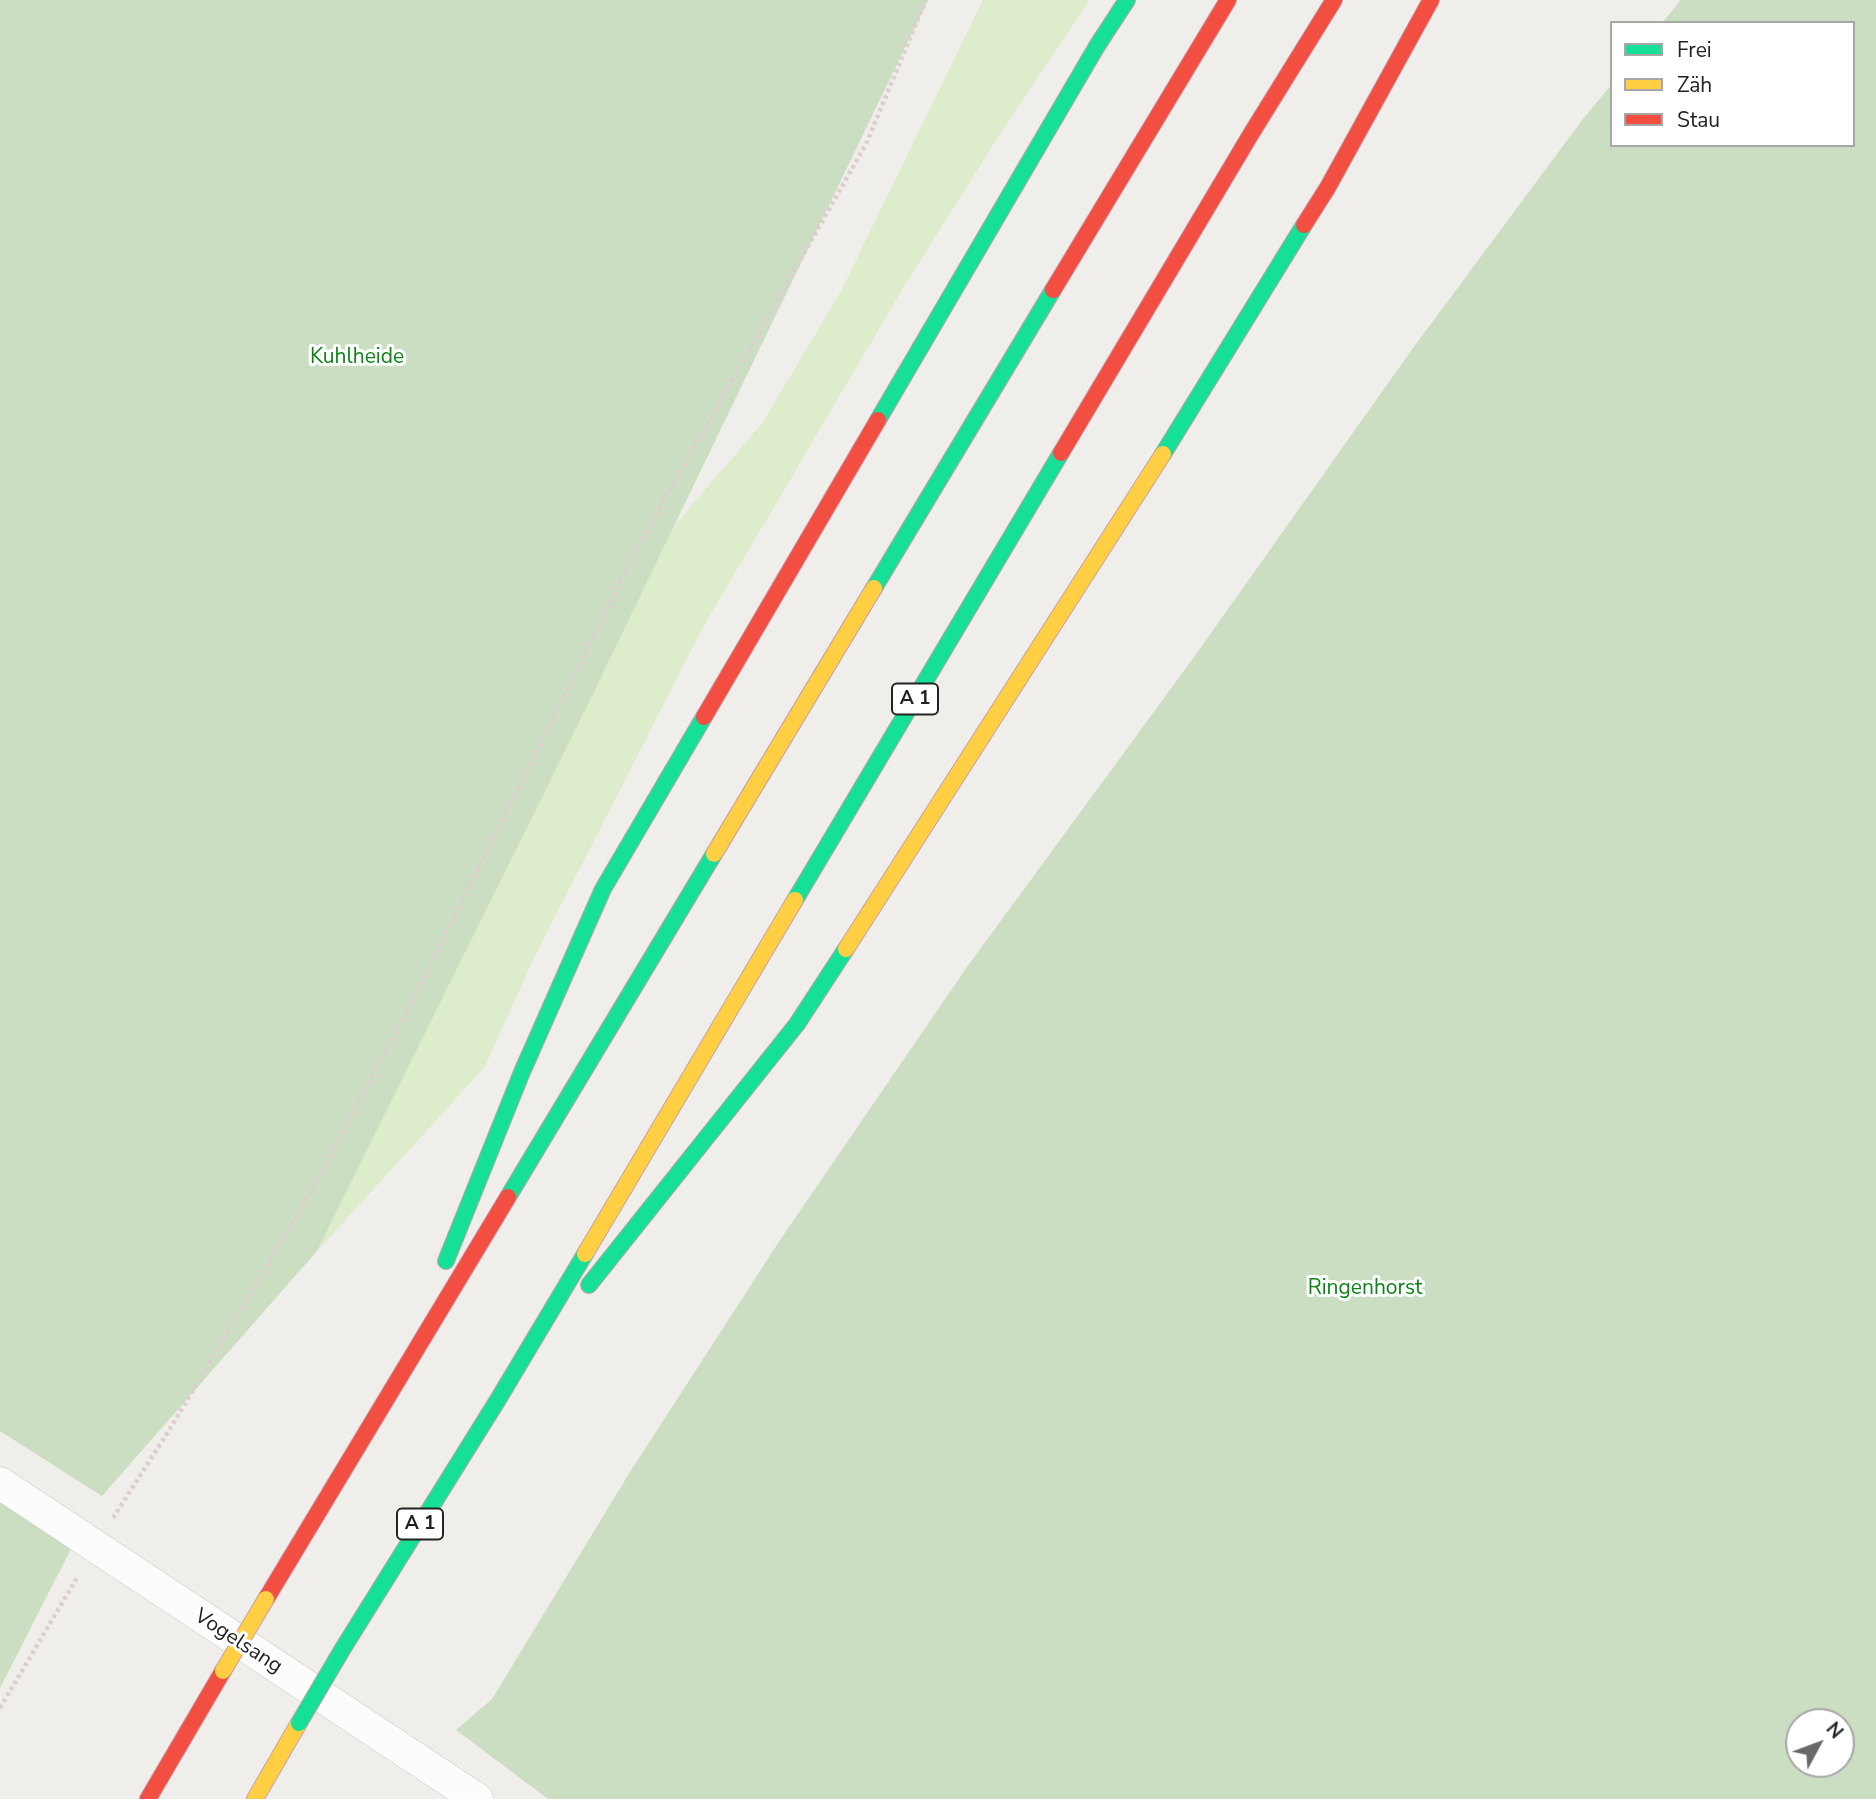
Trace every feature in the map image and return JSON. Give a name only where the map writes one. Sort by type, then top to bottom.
[{"type":"highway","points":[[1097,46],[1120,0]]},
{"type":"highway","points":[[404,1366],[522,1072],[603,889],[1097,46],[1127,0]]},
{"type":"highway","points":[[148,1799],[404,1366],[1228,0]]},
{"type":"highway","name":"A 1","points":[[255,1799],[342,1650],[499,1398],[1251,134],[1334,0]]},
{"type":"highway","points":[[499,1398],[797,1024],[1121,523],[1328,187],[1431,0]]},
{"type":"highway","points":[[1328,187],[1419,55]]},
{"type":"street","name":"Vogelsang","points":[[0,1483],[477,1799]]},
{"type":"path","points":[[0,1708],[45,1635],[94,1546],[169,1432],[312,1190],[418,989],[637,548],[866,144],[926,0]]},
{"type":"green space","name":"Kuhlheide","points":[[0,0],[928,0],[590,700],[317,1251],[102,1496],[0,1431]]},
{"type":"green space","points":[[983,0],[1090,0],[1005,126],[905,285],[702,629],[533,960],[484,1068],[317,1251],[674,526],[763,422],[842,289]]},
{"type":"green space","name":"Ringenhorst","points":[[1681,0],[1876,0],[1876,1799],[548,1799],[456,1730],[492,1699],[630,1472],[780,1240],[967,967],[1194,657],[1413,348],[1610,86],[1610,147],[1855,147],[1855,21],[1664,21]]},
{"type":"green space","points":[[0,1497],[73,1545],[0,1688]]},
{"type":"traffic: fast","points":[[878,420],[1097,46],[1127,0]]},
{"type":"traffic: fast","points":[[1163,454],[1304,225]]},
{"type":"traffic: fast","points":[[874,588],[1053,290]]},
{"type":"traffic: fast","points":[[795,900],[1061,453]]},
{"type":"traffic: fast","points":[[446,1261],[522,1072],[603,889],[704,717]]},
{"type":"traffic: fast","points":[[508,1197],[714,854]]},
{"type":"traffic: fast","points":[[589,1285],[797,1024],[846,949]]},
{"type":"traffic: fast","points":[[342,1650],[585,1254]]},
{"type":"traffic: fast","points":[[299,1723],[342,1650]]},
{"type":"traffic: slow","points":[[846,949],[1163,454]]},
{"type":"traffic: slow","points":[[714,854],[874,588]]},
{"type":"traffic: slow","points":[[585,1254],[795,900]]},
{"type":"traffic: slow","points":[[223,1671],[266,1599]]},
{"type":"traffic: slow","points":[[255,1799],[299,1723]]},
{"type":"traffic: jam","points":[[1053,290],[1228,0]]},
{"type":"traffic: jam","points":[[1061,453],[1334,0]]},
{"type":"traffic: jam","points":[[1304,225],[1328,187],[1431,0]]},
{"type":"traffic: jam","points":[[704,717],[878,420]]},
{"type":"traffic: jam","points":[[266,1599],[508,1197]]},
{"type":"traffic: jam","points":[[148,1799],[223,1671]]}]
